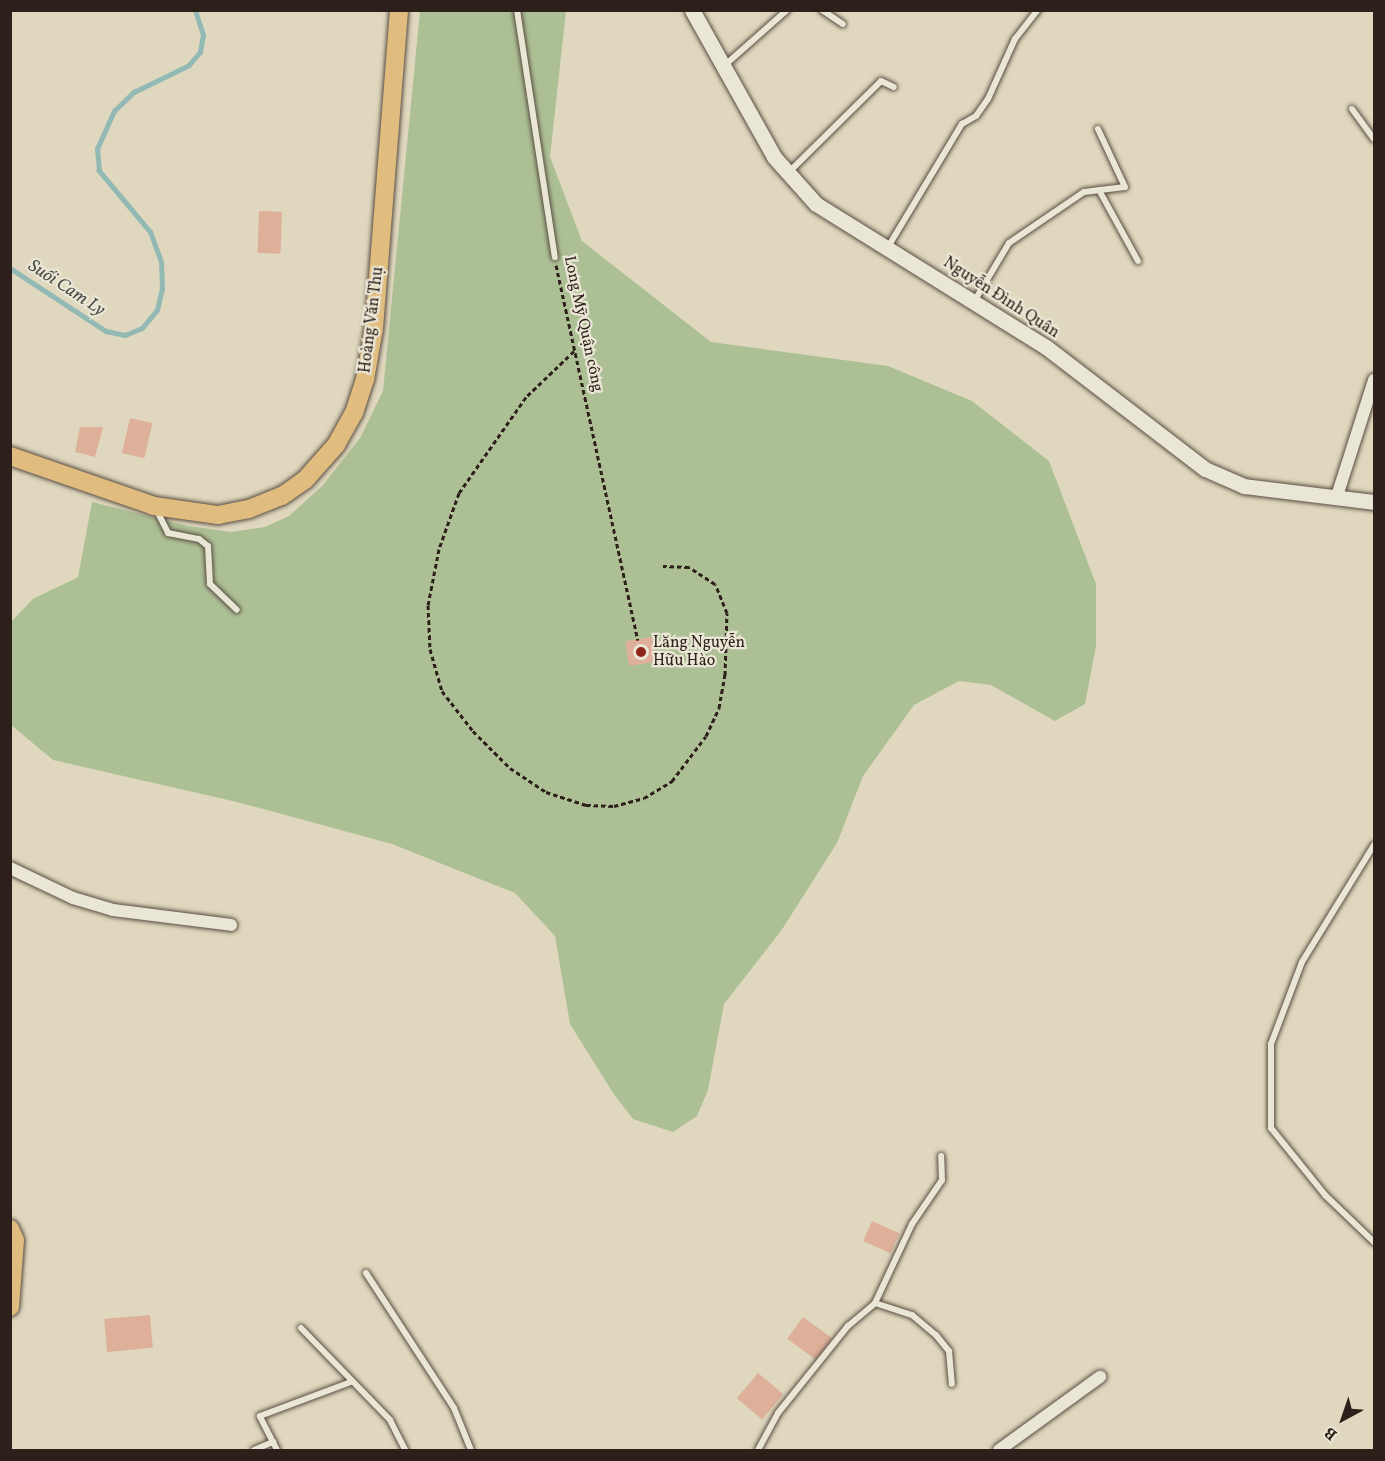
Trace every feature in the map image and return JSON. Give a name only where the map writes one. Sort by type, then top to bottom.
[{"type":"main road","name":"Hoàng Văn Thụ","points":[[10,456],[154,506],[218,515],[249,509],[282,496],[305,480],[336,445],[354,413],[365,380],[374,328],[399,10]]},
{"type":"main road","points":[[10,1229],[15,1240],[10,1307]]},
{"type":"street","name":"Nguyễn Đình Quân","points":[[692,10],[787,174],[816,204],[886,250],[975,300],[1046,347],[1205,469],[1244,486],[1374,502]]},
{"type":"street","points":[[1337,496],[1374,380]]},
{"type":"street","points":[[10,868],[73,898],[113,910],[231,925]]},
{"type":"street","points":[[999,1450],[1100,1377]]},
{"type":"lane","name":"Long Mỹ Quận công","points":[[517,10],[555,257]]},
{"type":"lane","points":[[725,65],[787,10]]},
{"type":"lane","points":[[822,10],[843,24]]},
{"type":"lane","points":[[886,250],[962,124],[976,116],[987,99],[1015,39],[1038,10]]},
{"type":"lane","points":[[787,174],[881,81],[894,87]]},
{"type":"lane","points":[[1352,109],[1374,139]]},
{"type":"lane","points":[[975,300],[1009,243],[1084,192],[1125,187],[1098,129]]},
{"type":"lane","points":[[1099,190],[1138,261]]},
{"type":"lane","points":[[154,506],[168,533],[199,539],[208,546],[210,584],[237,610]]},
{"type":"lane","points":[[1374,845],[1302,962],[1271,1044],[1271,1128],[1325,1196],[1374,1242]]},
{"type":"lane","points":[[758,1450],[778,1413],[848,1326],[875,1302],[912,1224],[942,1180],[941,1156]]},
{"type":"lane","points":[[366,1273],[454,1408],[471,1450]]},
{"type":"lane","points":[[875,1302],[912,1315],[936,1335],[950,1351],[952,1384]]},
{"type":"lane","points":[[301,1328],[390,1420],[405,1450]]},
{"type":"lane","points":[[277,1450],[260,1416],[351,1382]]},
{"type":"lane","points":[[254,1450],[273,1442]]},
{"type":"path","name":"Long Mỹ Quận công","points":[[555,257],[638,640]]},
{"type":"path","points":[[574,351],[526,397],[459,493],[438,549],[428,604],[430,649],[442,690],[473,731],[510,768],[546,792],[586,805],[614,806],[644,798],[672,781],[706,736],[719,708],[726,675],[727,613],[715,584],[689,567],[663,566]]},
{"type":"green space","points":[[420,11],[566,11],[550,157],[582,241],[711,342],[888,366],[972,401],[1049,461],[1096,584],[1096,646],[1085,704],[1055,721],[991,685],[959,681],[914,705],[863,776],[837,843],[781,931],[724,1004],[708,1090],[697,1116],[673,1132],[633,1119],[613,1093],[570,1024],[555,936],[515,893],[392,844],[237,802],[53,760],[11,725],[11,622],[33,599],[78,577],[92,502],[188,526],[231,532],[265,527],[289,516],[323,485],[360,438],[383,391]]},
{"type":"building","points":[[259,211],[282,212],[281,254],[258,253]]},
{"type":"building","points":[[130,418],[152,423],[144,458],[122,453]]},
{"type":"building","points":[[80,427],[103,427],[95,457],[75,452]]},
{"type":"building","name":"Lăng Nguyễn Hữu Hào","points":[[652,637],[656,662],[629,666],[625,641]]},
{"type":"building","points":[[872,1221],[899,1233],[890,1253],[863,1241]]},
{"type":"building","points":[[150,1315],[153,1348],[107,1352],[104,1319]]},
{"type":"building","points":[[803,1317],[832,1338],[816,1360],[787,1339]]},
{"type":"building","points":[[758,1373],[783,1394],[762,1419],[737,1398]]},
{"type":"waterway","name":"Suối Cam Ly","points":[[10,268],[106,331],[125,335],[142,328],[157,310],[162,289],[161,262],[150,232],[99,171],[97,149],[114,111],[134,92],[189,65],[200,52],[203,35],[195,10]]},
{"type":"place","name":"Lăng Nguyễn Hữu Hào","points":[[641,652]]}]
